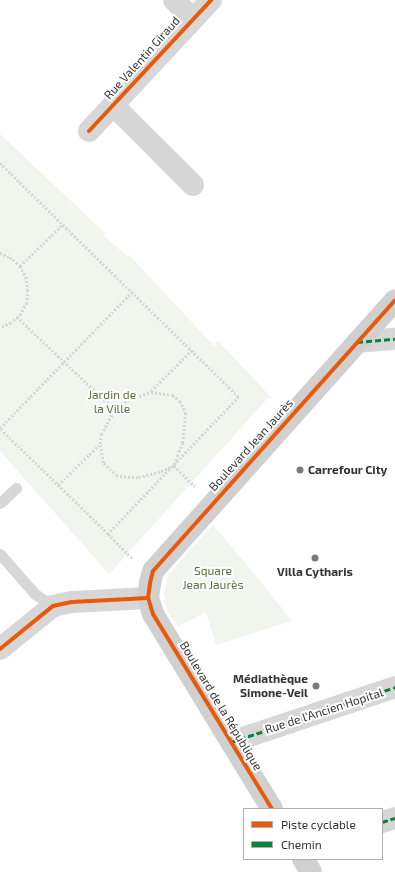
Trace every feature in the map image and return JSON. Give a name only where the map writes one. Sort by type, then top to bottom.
[{"type":"street","points":[[174,0],[192,18]]},
{"type":"street","name":"Rue Valentin Giraud","points":[[89,131],[192,18],[211,0]]},
{"type":"street","points":[[112,105],[194,185]]},
{"type":"street","name":"Boulevard Jean Jaurès","points":[[151,597],[153,571],[395,300]]},
{"type":"street","points":[[357,342],[395,339]]},
{"type":"street","points":[[2,645],[53,606],[72,602],[151,597]]},
{"type":"street","name":"Boulevard de la République","points":[[151,597],[231,742],[271,808]]},
{"type":"street","name":"Rue de l'Ancien Hopital","points":[[231,742],[395,687]]},
{"type":"street","points":[[383,822],[395,818]]},
{"type":"street","points":[[304,860],[311,872]]},
{"type":"lane","points":[[0,504],[16,488]]},
{"type":"lane","points":[[0,554],[35,594],[53,606]]},
{"type":"path","points":[[0,164],[239,397],[108,534]]},
{"type":"path","points":[[20,266],[63,224]]},
{"type":"path","points":[[0,253],[10,257],[20,266],[26,277],[28,290],[27,303],[17,317],[0,328]]},
{"type":"path","points":[[132,292],[0,429],[108,534],[151,597]]},
{"type":"path","points":[[17,317],[115,410]]},
{"type":"path","points":[[151,392],[172,396],[180,401],[186,413],[183,443],[174,466],[160,472],[138,478],[117,476],[103,463],[100,444],[101,434],[115,410],[128,400],[151,392],[192,350]]},
{"type":"path","points":[[58,485],[100,444]]},
{"type":"green space","name":"Jardin de la Ville","points":[[0,134],[105,233],[104,236],[128,257],[129,255],[214,346],[218,341],[273,399],[268,398],[109,574],[0,451]]},
{"type":"green space","name":"Square Jean Jaurès","points":[[213,525],[292,621],[216,645],[206,612],[178,626],[167,611],[164,593],[168,575]]},
{"type":"marked path","points":[[357,342],[395,339]]},
{"type":"marked path","points":[[231,742],[395,687]]},
{"type":"marked path","points":[[383,822],[395,818]]},
{"type":"cycle path","points":[[89,131],[211,0]]},
{"type":"cycle path","points":[[271,808],[153,614],[148,598],[150,583],[153,571],[395,300]]},
{"type":"cycle path","points":[[0,649],[53,606],[72,602],[148,598]]},
{"type":"place","name":"Carrefour City","points":[[300,470]]},
{"type":"place","name":"Villa Cytharis","points":[[315,558]]},
{"type":"place","name":"Médiathèque Simone-Veil","points":[[316,686]]}]
